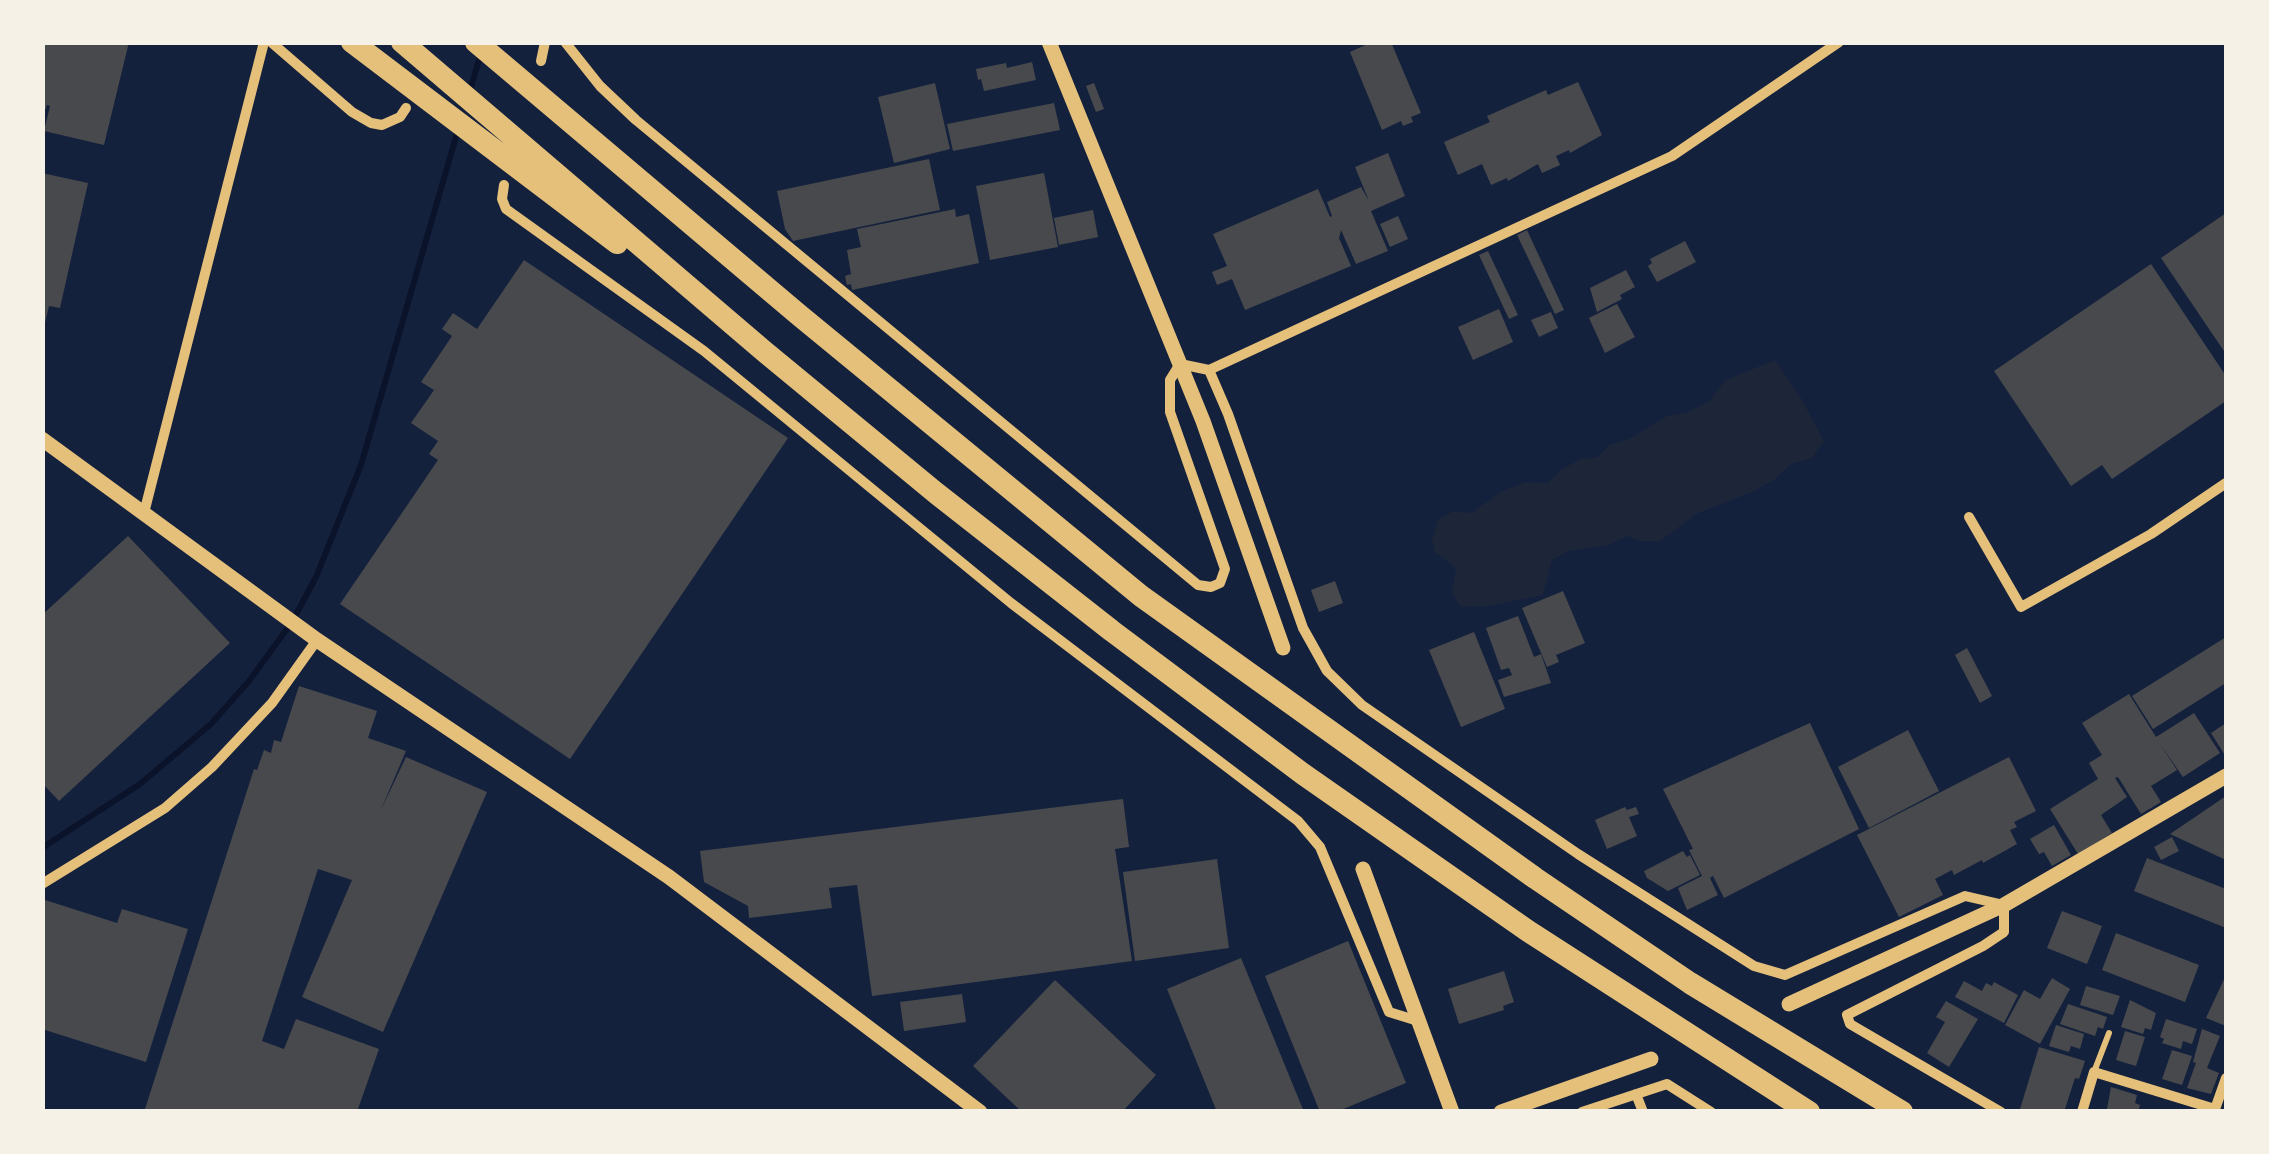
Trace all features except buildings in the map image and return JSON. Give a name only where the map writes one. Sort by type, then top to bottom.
[{"type":"highway","points":[[352,42],[413,102],[499,157],[765,352]]},
{"type":"highway","points":[[402,42],[765,352],[1053,585],[1303,774],[1528,931],[1809,1112]]},
{"type":"highway","points":[[476,42],[813,327],[1141,596],[1535,878],[1690,983],[1902,1112]]},
{"type":"street","points":[[144,513],[268,42],[352,112],[371,123],[382,125],[400,117],[413,102]]},
{"type":"street","points":[[540,61],[545,42]]},
{"type":"street","points":[[564,42],[600,86],[665,144],[1198,585],[1211,588],[1220,583],[1224,569],[1170,412],[1170,380],[1180,364]]},
{"type":"street","points":[[1048,42],[1204,420],[1283,648]]},
{"type":"street","points":[[1180,364],[1209,370],[1672,156],[1839,42]]},
{"type":"street","points":[[504,185],[502,199],[506,209],[704,351],[1011,603],[1298,820],[1320,848],[1390,1012],[1418,1021]]},
{"type":"street","points":[[1209,370],[1303,628],[1327,671],[1362,705],[1578,854],[1754,966],[1786,975],[1965,896],[2004,905]]},
{"type":"street","points":[[42,439],[313,638],[669,876],[980,1112]]},
{"type":"street","points":[[1968,517],[2021,607],[2151,534],[2226,483]]},
{"type":"street","points":[[42,884],[164,808],[212,766],[272,703],[313,638]]},
{"type":"street","points":[[1789,1004],[2004,905],[2226,776]]},
{"type":"street","points":[[1363,869],[1452,1112]]},
{"type":"street","points":[[2001,1112],[1850,1024],[1847,1015],[1984,946],[2004,932],[2004,905]]},
{"type":"street","points":[[1504,1111],[1651,1059]]},
{"type":"street","points":[[2082,1112],[2094,1072],[2214,1110],[2226,1078]]},
{"type":"street","points":[[1582,1112],[1667,1084],[1711,1112]]},
{"type":"street","points":[[1636,1094],[1642,1112]]},
{"type":"lane","points":[[2094,1072],[2108,1032]]},
{"type":"shaded area","points":[[1775,360],[1824,441],[1812,458],[1791,464],[1752,492],[1696,514],[1660,541],[1627,536],[1608,545],[1568,551],[1552,560],[1543,595],[1461,607],[1452,593],[1456,568],[1435,552],[1432,539],[1438,520],[1453,511],[1471,513],[1501,492],[1525,482],[1548,483],[1562,469],[1581,459],[1598,457],[1609,445],[1629,439],[1667,416],[1686,413],[1708,402],[1726,380]]},
{"type":"waterway","points":[[469,94],[481,53]]},
{"type":"waterway","points":[[42,848],[140,784],[211,724],[249,681],[292,622],[316,577],[361,465],[458,130]]}]
